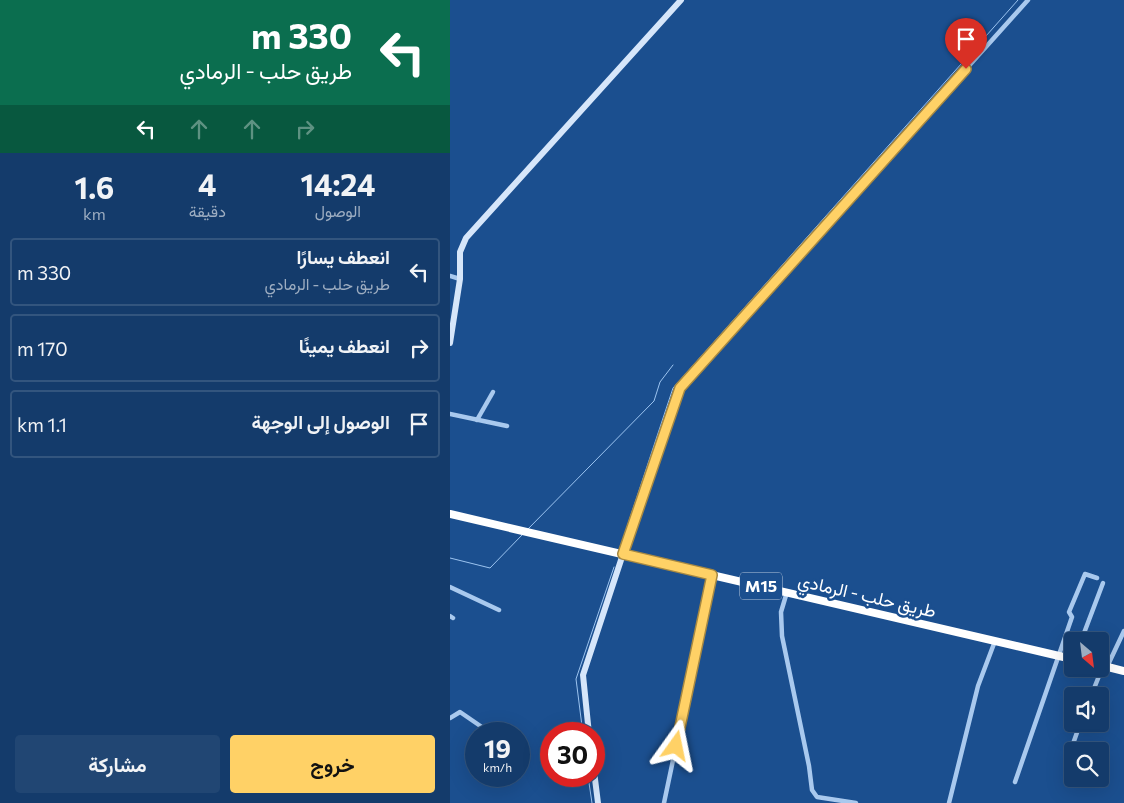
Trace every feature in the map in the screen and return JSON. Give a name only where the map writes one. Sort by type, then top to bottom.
[{"type":"highway","name":"طريق حلب - الرمادي","points":[[450,514],[1064,657]]},
{"type":"highway","points":[[1109,667],[1124,671]]},
{"type":"street","points":[[450,343],[460,279],[460,252],[466,238],[681,0]]},
{"type":"street","points":[[588,722],[583,675],[680,388],[1028,0]]},
{"type":"street","points":[[450,276],[460,279]]},
{"type":"street","points":[[477,420],[493,392]]},
{"type":"street","points":[[450,414],[507,426]]},
{"type":"street","points":[[1015,782],[1072,617],[1070,610],[1085,574],[1097,578]]},
{"type":"street","points":[[664,803],[712,575]]},
{"type":"street","points":[[1084,632],[1103,582]]},
{"type":"street","points":[[450,587],[499,610]]},
{"type":"street","points":[[787,592],[781,612],[782,636],[809,766],[812,790],[815,796],[856,803]]},
{"type":"street","points":[[1109,656],[1124,631]]},
{"type":"street","points":[[949,803],[978,686],[995,641]]},
{"type":"street","points":[[450,718],[460,712],[475,722]]},
{"type":"street","points":[[596,787],[598,803]]},
{"type":"waterway","points":[[625,533],[673,388],[1018,0]]},
{"type":"waterway","points":[[528,529],[654,401],[660,382],[673,365]]},
{"type":"waterway","points":[[450,558],[490,568],[523,534]]},
{"type":"waterway","points":[[581,722],[576,679],[614,567]]},
{"type":"waterway","points":[[590,787],[592,803]]},
{"type":"route","points":[[676,746],[712,575],[623,554],[677,394],[684,383],[966,69]]}]
